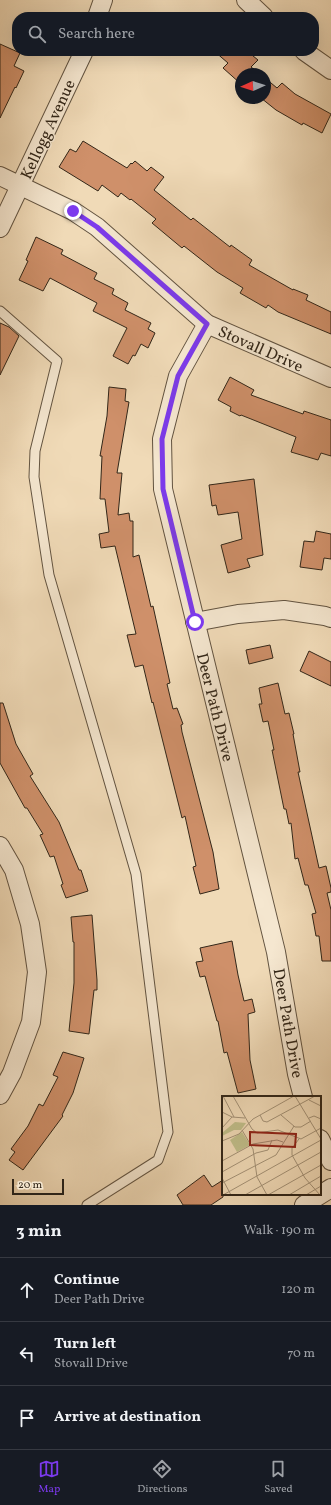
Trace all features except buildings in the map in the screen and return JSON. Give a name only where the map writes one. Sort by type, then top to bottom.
[{"type":"street","points":[[99,12],[103,0]]},
{"type":"street","points":[[246,0],[259,12]]},
{"type":"street","name":"Kellogg Avenue","points":[[0,228],[82,56]]},
{"type":"street","points":[[311,56],[331,70]]},
{"type":"street","name":"Stovall Drive","points":[[0,176],[73,211],[97,227],[207,324],[331,378]]},
{"type":"street","name":"Deer Path Drive","points":[[207,324],[178,376],[162,439],[163,489],[276,952],[297,1074],[303,1096]]},
{"type":"street","points":[[195,622],[238,614],[284,610],[331,618]]},
{"type":"street","points":[[0,846],[14,870],[30,924],[37,972],[31,1022],[12,1073],[0,1095]]},
{"type":"street","points":[[321,1141],[331,1161]]},
{"type":"street","points":[[321,1194],[331,1188]]},
{"type":"street","points":[[304,1205],[320,1195]]},
{"type":"lane","points":[[0,310],[57,361],[35,451],[34,477],[49,575],[136,874],[168,1132],[158,1160],[87,1205]]},
{"type":"route","points":[[73,211],[97,227],[207,324],[178,376],[162,439],[163,489],[195,622]]}]
